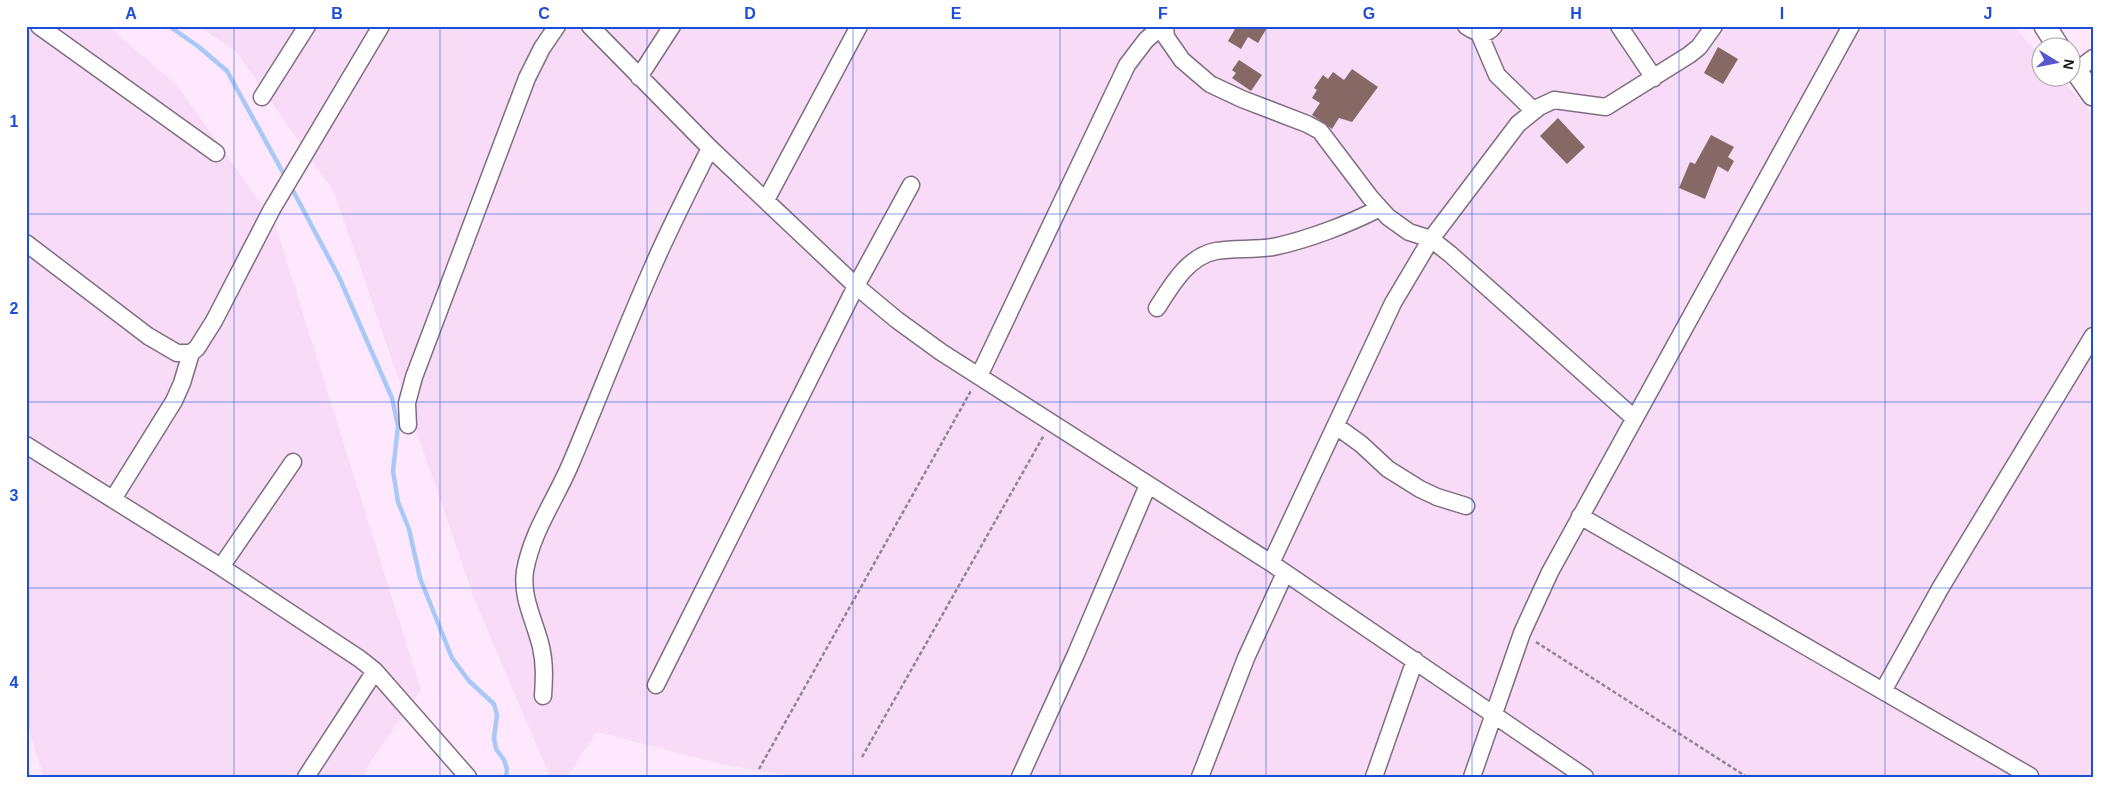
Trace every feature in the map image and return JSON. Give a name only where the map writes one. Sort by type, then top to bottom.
[{"type":"main road","points":[[2045,26],[2053,38]]},
{"type":"main road","points":[[2082,79],[2093,95]]},
{"type":"street","points":[[39,26],[216,152]]},
{"type":"street","points":[[262,96],[307,26]]},
{"type":"street","points":[[113,499],[174,401],[191,353],[197,348],[214,321],[272,209],[381,26]]},
{"type":"street","points":[[408,425],[408,402],[414,377],[454,268],[527,78],[542,48],[556,26]]},
{"type":"street","points":[[590,26],[638,78],[710,148],[856,286],[904,326],[1051,423],[1271,563],[1416,660],[1585,777]]},
{"type":"street","points":[[638,78],[672,26]]},
{"type":"street","points":[[766,200],[859,26]]},
{"type":"street","points":[[979,376],[1127,65],[1146,40],[1163,26],[1166,37],[1182,60],[1210,84],[1320,131],[1388,218],[1409,232],[1430,239],[1450,254],[1634,418]]},
{"type":"street","points":[[1472,30],[1485,33],[1494,26]]},
{"type":"street","points":[[1619,26],[1654,78]]},
{"type":"street","points":[[1271,563],[1393,303],[1430,239],[1518,124],[1546,103],[1554,100],[1606,107],[1654,78],[1699,47],[1714,26]]},
{"type":"street","points":[[1472,777],[1522,633],[1539,593],[1851,26]]},
{"type":"street","points":[[1472,30],[1497,75],[1534,111]]},
{"type":"street","points":[[543,696],[544,670],[542,648],[526,604],[524,586],[526,569],[532,548],[540,526],[569,467],[654,263],[710,148]]},
{"type":"street","points":[[656,685],[856,286],[911,185]]},
{"type":"street","points":[[1158,308],[1172,284],[1185,269],[1199,258],[1214,251],[1274,246],[1340,226],[1380,208]]},
{"type":"street","points":[[26,243],[148,336],[178,353],[191,353]]},
{"type":"street","points":[[1884,691],[1941,587],[2093,336]]},
{"type":"street","points":[[1336,426],[1361,444],[1388,469],[1420,489],[1437,498],[1466,506]]},
{"type":"street","points":[[26,445],[221,568],[360,659],[375,671],[468,777]]},
{"type":"street","points":[[221,568],[293,462]]},
{"type":"street","points":[[1020,777],[1076,654],[1148,485]]},
{"type":"street","points":[[1580,516],[2030,776]]},
{"type":"street","points":[[1200,777],[1246,658],[1285,573]]},
{"type":"street","points":[[1374,777],[1416,660]]},
{"type":"street","points":[[306,777],[375,671]]},
{"type":"path","points":[[759,769],[979,376]]},
{"type":"path","points":[[862,757],[1051,423]]},
{"type":"path","points":[[1522,633],[1747,777]]},
{"type":"shaded area","points":[[26,26],[108,26],[177,85],[275,224],[421,690],[369,764],[364,777],[44,777],[26,722]]},
{"type":"shaded area","points":[[197,26],[2014,26],[2032,47],[2032,88],[2069,88],[2093,114],[2093,777],[799,777],[725,765],[597,732],[567,777],[550,777],[475,601],[334,192],[235,50]]},
{"type":"building","points":[[1230,26],[1268,26],[1258,43],[1248,37],[1241,49],[1228,41],[1235,29]]},
{"type":"building","points":[[1718,47],[1738,59],[1723,84],[1704,73]]},
{"type":"building","points":[[1239,60],[1262,75],[1251,91],[1232,78],[1236,73],[1232,70]]},
{"type":"building","points":[[1352,69],[1378,87],[1352,122],[1339,118],[1332,129],[1312,115],[1320,103],[1312,98],[1317,90],[1314,88],[1323,75],[1328,79],[1333,72],[1344,80]]},
{"type":"building","points":[[1558,118],[1585,147],[1567,164],[1540,136]]},
{"type":"building","points":[[1711,135],[1734,147],[1728,157],[1734,161],[1728,172],[1718,166],[1705,199],[1679,188],[1690,162],[1695,164]]},
{"type":"waterway","points":[[169,26],[199,47],[227,71],[286,178]]},
{"type":"waterway","points":[[290,185],[339,277],[392,398],[398,426],[393,471],[398,502],[409,529],[420,578],[452,658],[469,681],[494,704],[497,715],[494,738],[496,749],[504,760],[507,769],[506,777]]}]
